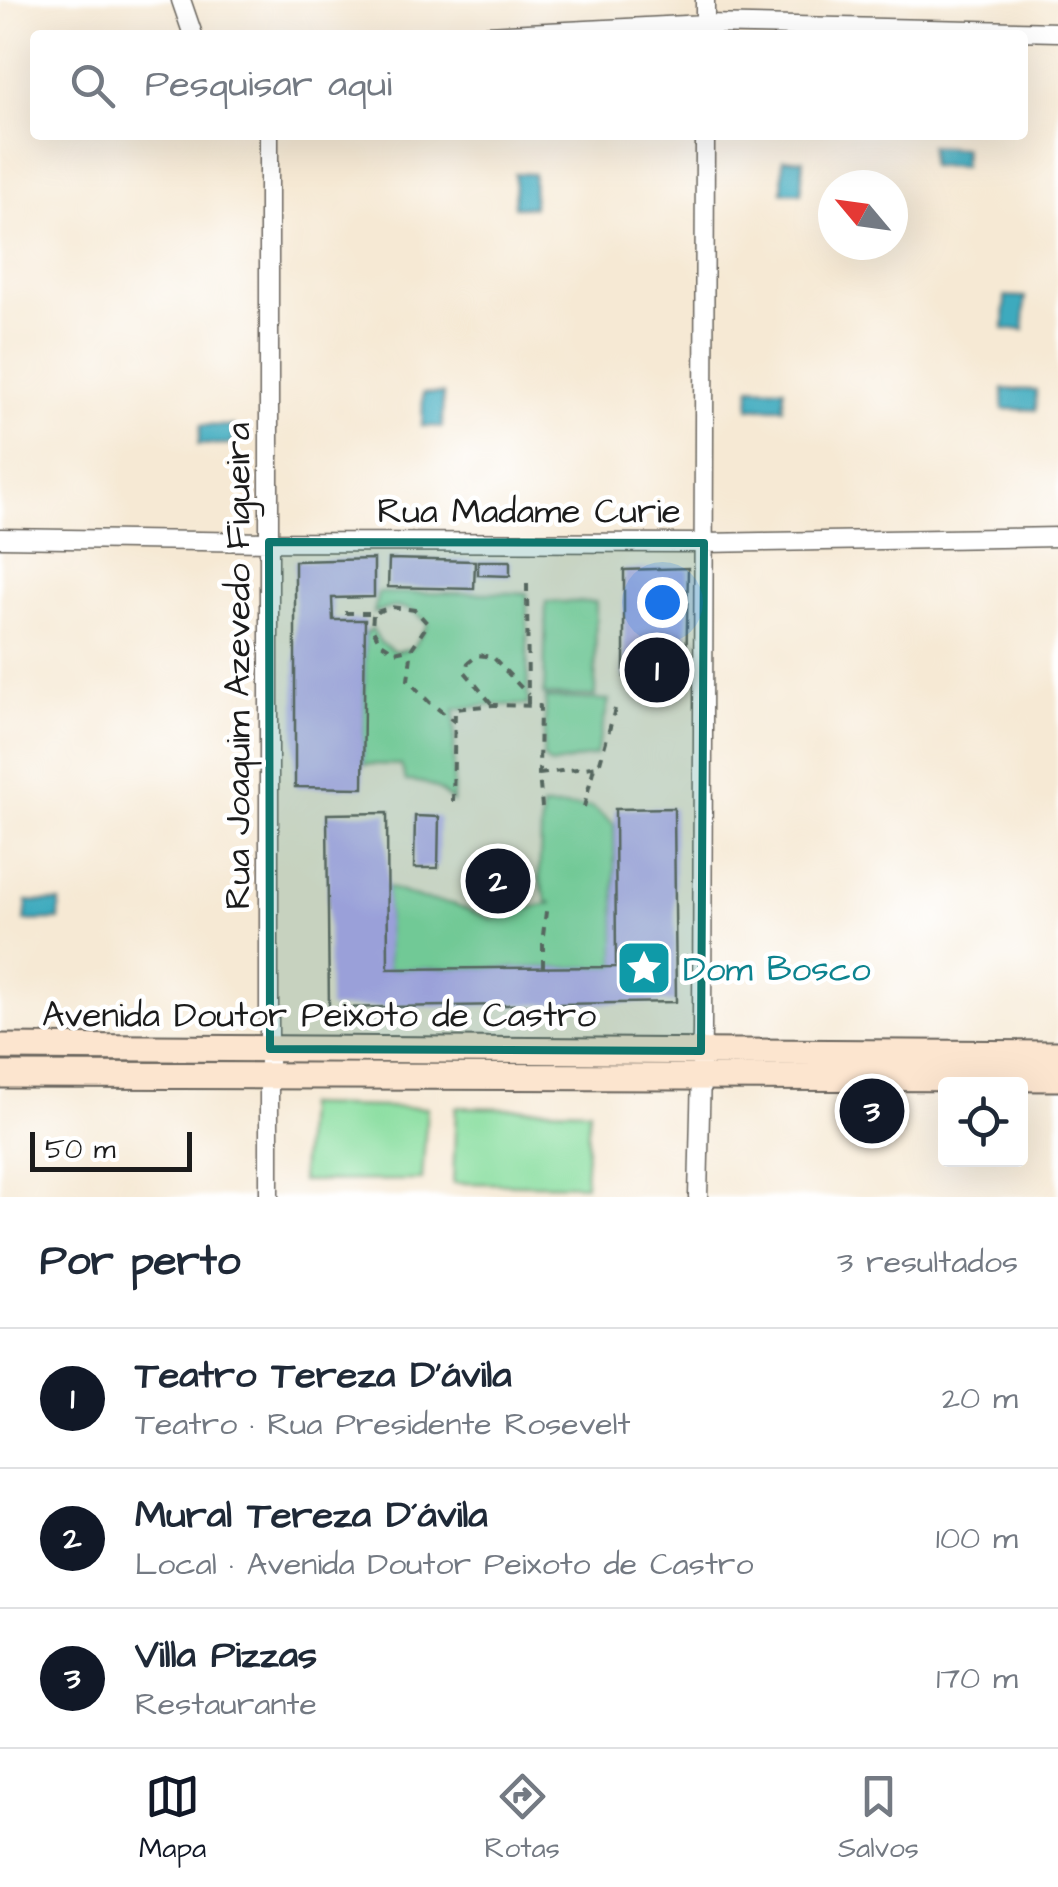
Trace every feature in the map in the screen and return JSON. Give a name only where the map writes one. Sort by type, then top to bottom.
[{"type":"street","points":[[181,0],[191,30]]},
{"type":"street","points":[[705,0],[705,30]]},
{"type":"street","points":[[1028,32],[1058,32]]},
{"type":"street","name":"Rua Joaquim Azevedo Figueira","points":[[268,140],[269,1197]]},
{"type":"street","points":[[698,1197],[705,140]]},
{"type":"street","name":"Rua Madame Curie","points":[[0,538],[704,543],[1058,537]]},
{"type":"street","name":"Avenida Doutor Peixoto de Castro","points":[[0,1048],[270,1049],[1058,1078]]},
{"type":"street","name":"Avenida Doutor Peixoto de Castro","points":[[0,1075],[270,1076],[1058,1054]]},
{"type":"path","points":[[527,584],[528,706]]},
{"type":"path","points":[[345,613],[374,613],[391,606],[415,610],[428,624],[412,648],[408,680],[428,702],[455,722]]},
{"type":"path","points":[[374,613],[372,628],[386,648],[395,652],[412,648]]},
{"type":"path","points":[[493,705],[466,672],[468,663],[478,655],[493,657],[528,696]]},
{"type":"path","points":[[453,802],[455,709],[540,706],[542,807]]},
{"type":"path","points":[[539,774],[600,766],[615,709]]},
{"type":"path","points":[[584,807],[594,766]]},
{"type":"path","points":[[543,968],[547,904]]},
{"type":"highlighted area","points":[[269,542],[704,543],[701,1051],[270,1049]]},
{"type":"green space","points":[[378,593],[527,593],[528,705],[455,709],[453,802],[432,786],[406,781],[401,765],[363,764],[365,635],[372,628],[380,642],[395,652],[412,648],[428,624],[403,608],[374,613]]},
{"type":"green space","points":[[546,602],[596,602],[595,696],[544,695]]},
{"type":"green space","points":[[546,698],[609,700],[596,755],[551,765],[543,758]]},
{"type":"green space","points":[[542,807],[591,807],[614,824],[616,967],[388,969],[387,887],[493,919],[553,903],[547,902],[539,878]]},
{"type":"green space","points":[[305,1105],[427,1108],[422,1180],[301,1181]]},
{"type":"green space","points":[[456,1107],[589,1110],[585,1185],[453,1183]]},
{"type":"water","points":[[930,146],[964,148],[963,167],[930,166]]},
{"type":"water","points":[[783,159],[803,160],[801,193],[782,192]]},
{"type":"water","points":[[515,173],[534,174],[533,207],[514,207]]},
{"type":"water","points":[[1005,296],[1025,297],[1024,330],[1004,329]]},
{"type":"water","points":[[750,387],[784,388],[783,408],[749,408]]},
{"type":"water","points":[[1003,389],[1036,390],[1036,410],[1003,409]]},
{"type":"water","points":[[423,393],[443,394],[442,427],[422,426]]},
{"type":"water","points":[[201,425],[234,426],[232,444],[198,445]]},
{"type":"water","points":[[27,901],[60,902],[59,920],[25,921]]},
{"type":"building","points":[[374,559],[374,597],[332,598],[333,620],[365,620],[363,788],[295,787],[295,561]]},
{"type":"building","points":[[389,559],[475,561],[474,589],[388,587]]},
{"type":"building","points":[[478,561],[510,561],[510,576],[478,575]]},
{"type":"building","points":[[688,568],[686,679],[624,677],[624,570]]},
{"type":"building","points":[[674,808],[676,1002],[329,1008],[327,814],[387,813],[388,969],[616,967],[615,809]]},
{"type":"building","points":[[415,816],[439,817],[438,868],[414,868]]},
{"type":"place","name":"Teatro Tereza D'ávila","points":[[657,670]]},
{"type":"place","name":"Mural Tereza D´ávila","points":[[498,881]]},
{"type":"place","name":"Dom Bosco","points":[[644,968]]},
{"type":"place","name":"Villa Pizzas","points":[[872,1111]]}]
